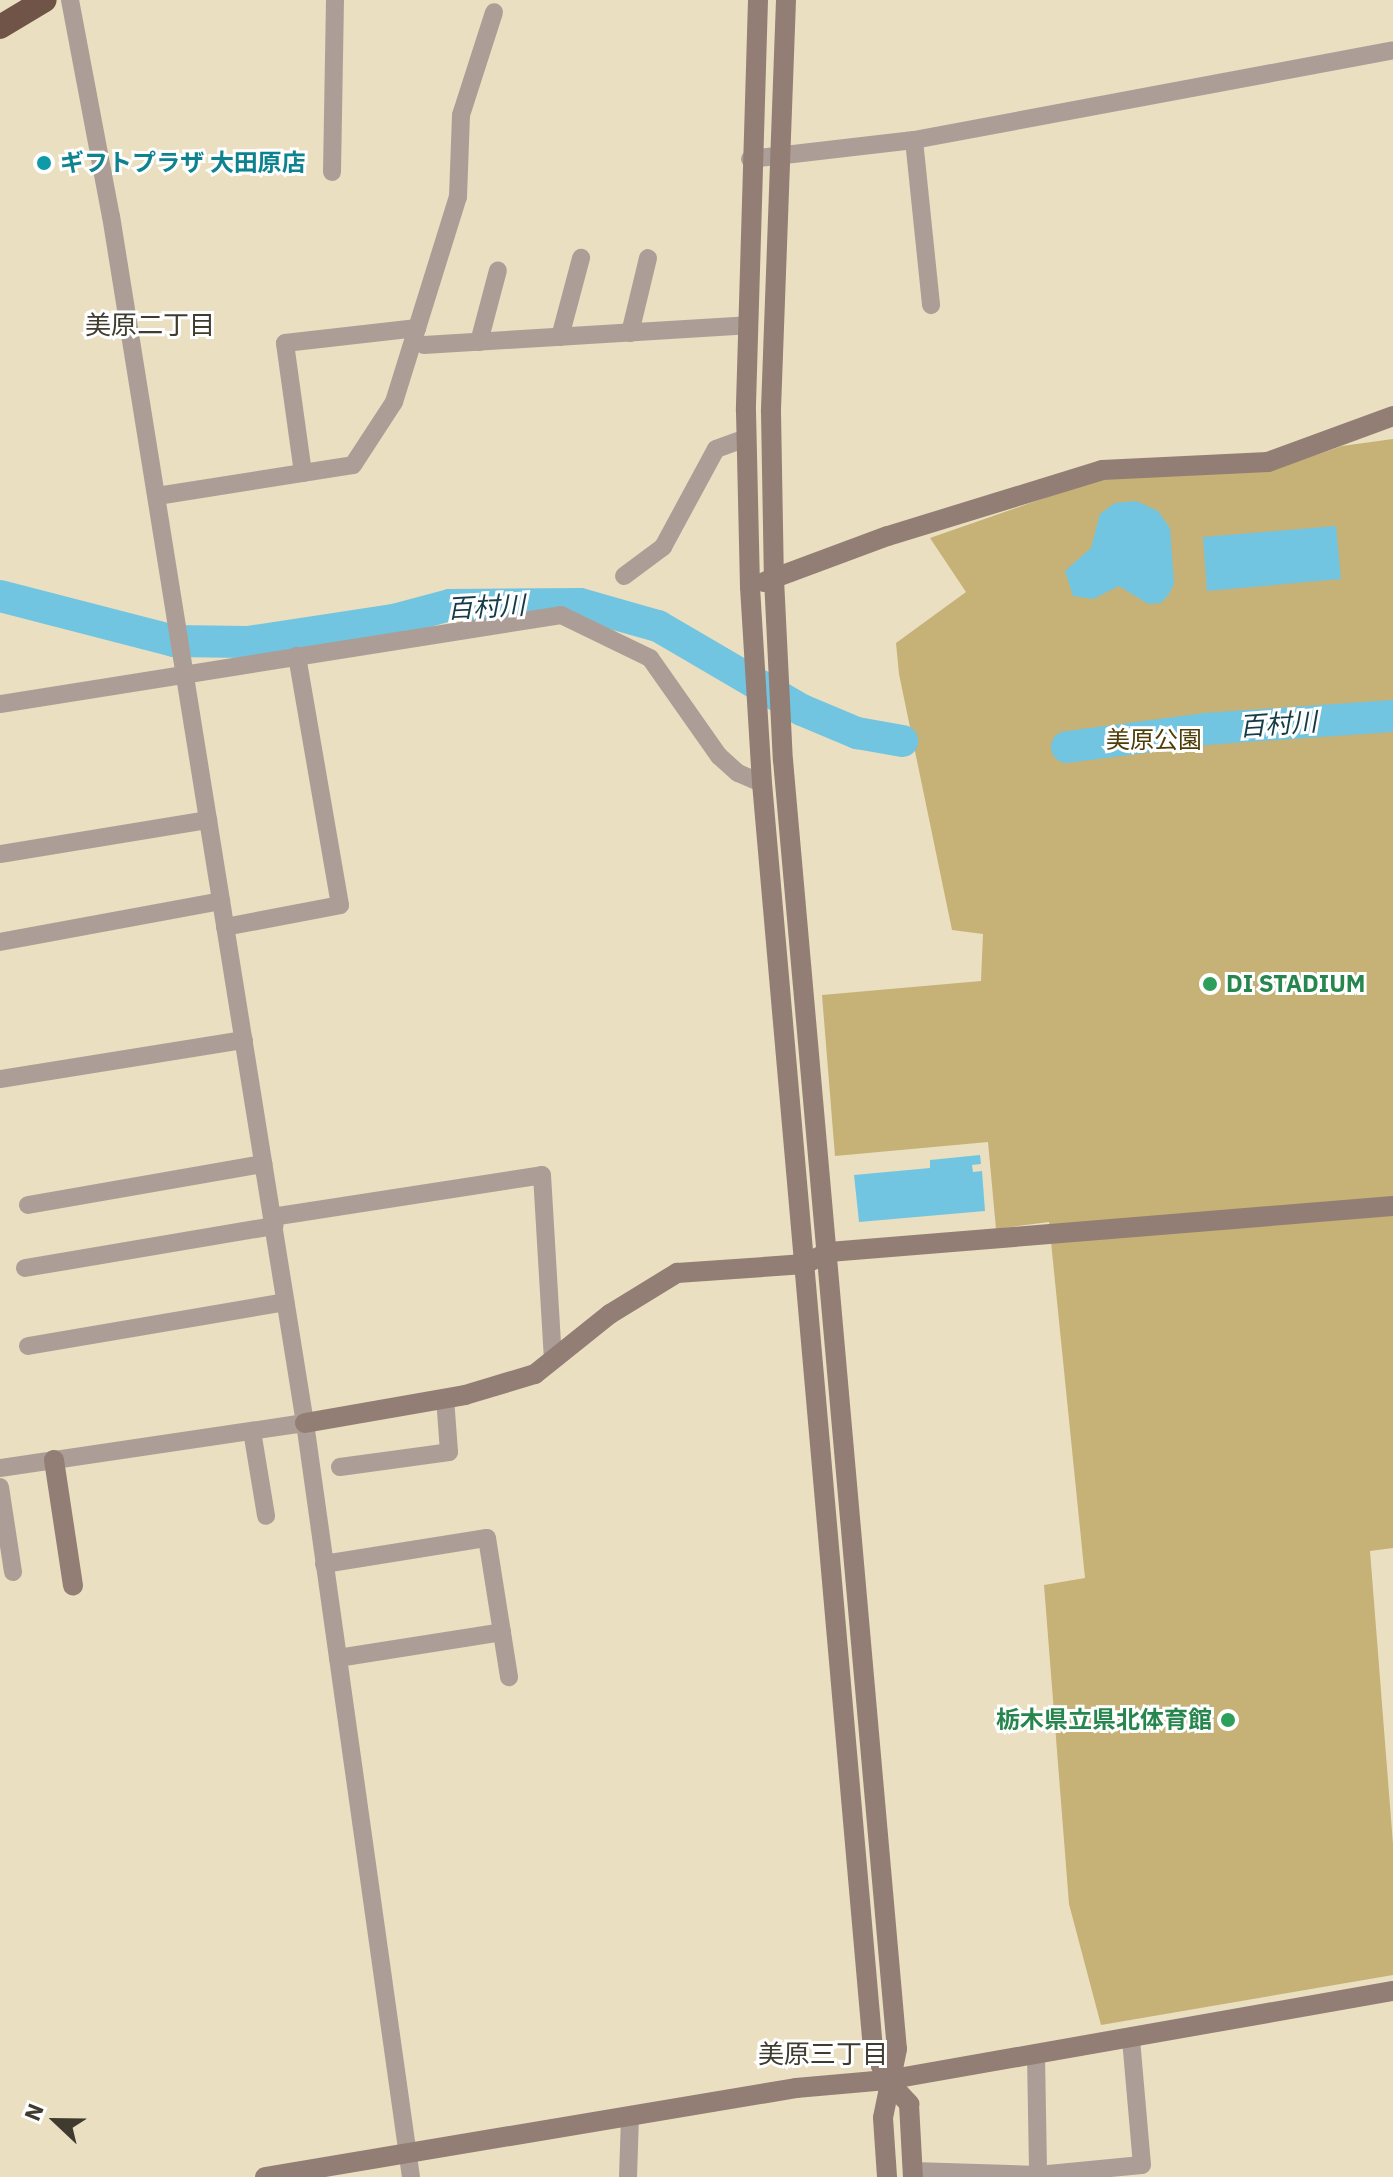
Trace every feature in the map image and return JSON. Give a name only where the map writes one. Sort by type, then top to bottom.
[{"type":"highway","points":[[0,27],[45,0]]},
{"type":"street","points":[[70,0],[157,496],[305,1423],[411,2177]]},
{"type":"street","points":[[332,172],[335,0]]},
{"type":"street","points":[[758,0],[750,159],[747,438],[750,587],[762,783],[873,2048],[887,2080],[909,2104],[913,2174],[1038,2175],[1142,2171],[1131,2039]]},
{"type":"street","points":[[786,0],[778,153],[771,412],[774,579],[782,721],[897,2049],[887,2080],[883,2118],[887,2177]]},
{"type":"street","points":[[157,496],[353,465],[394,402],[420,337],[458,197],[461,115],[494,12]]},
{"type":"street","points":[[750,159],[778,153],[914,140],[1393,50]]},
{"type":"street","points":[[914,140],[931,305]]},
{"type":"street","points":[[560,337],[581,258]]},
{"type":"street","points":[[630,333],[648,258]]},
{"type":"street","points":[[479,342],[498,270]]},
{"type":"street","points":[[303,473],[285,343],[420,337],[479,342],[747,325]]},
{"type":"street","points":[[750,587],[888,536],[1102,470],[1268,462],[1393,416]]},
{"type":"street","points":[[624,576],[663,547],[716,449],[747,438]]},
{"type":"street","points":[[0,704],[183,666],[297,656],[561,615],[650,658],[719,756],[738,773],[762,783]]},
{"type":"street","points":[[225,927],[340,905],[297,656]]},
{"type":"street","points":[[0,854],[208,820]]},
{"type":"street","points":[[0,942],[221,901]]},
{"type":"street","points":[[0,1079],[244,1040]]},
{"type":"street","points":[[28,1205],[263,1164]]},
{"type":"street","points":[[25,1268],[542,1175],[553,1360]]},
{"type":"street","points":[[0,1468],[305,1423],[445,1398],[535,1374],[610,1314],[677,1273],[805,1264],[829,1252],[1393,1206]]},
{"type":"street","points":[[28,1346],[285,1302]]},
{"type":"street","points":[[340,1467],[449,1452],[445,1398]]},
{"type":"street","points":[[252,1431],[266,1516]]},
{"type":"street","points":[[54,1460],[73,1586]]},
{"type":"street","points":[[0,1487],[13,1572]]},
{"type":"street","points":[[324,1564],[487,1538],[509,1677]]},
{"type":"street","points":[[338,1658],[502,1632]]},
{"type":"street","points":[[265,2177],[796,2088],[887,2080],[1393,1991]]},
{"type":"street","points":[[1036,2055],[1038,2175]]},
{"type":"street","points":[[628,2177],[630,2118]]},
{"type":"green space","name":"美原公園","points":[[1393,439],[1393,1548],[1370,1551],[1393,1844],[1393,1975],[1101,2025],[1069,1904],[1044,1585],[1085,1578],[1049,1222],[996,1229],[988,1142],[835,1156],[822,995],[981,981],[983,934],[952,930],[899,674],[896,643],[966,592],[930,538],[1102,478],[1284,466],[1342,446]]},
{"type":"water","points":[[1136,501],[1158,511],[1170,528],[1174,584],[1169,594],[1161,603],[1148,604],[1119,586],[1093,599],[1073,596],[1065,571],[1091,548],[1100,514],[1115,503]]},
{"type":"water","points":[[1336,526],[1341,579],[1207,591],[1203,537]]},
{"type":"water","points":[[980,1155],[981,1164],[972,1165],[973,1172],[982,1171],[985,1211],[859,1222],[854,1175],[930,1168],[930,1160]]},
{"type":"waterway","name":"百村川","points":[[0,596],[174,641],[248,642],[394,620],[450,605],[580,604],[658,626],[802,710],[857,733],[902,741]]},
{"type":"waterway","name":"百村川","points":[[1067,747],[1205,729],[1393,716]]},
{"type":"place","name":"ギフトプラザ 大田原店","points":[[44,163]]},
{"type":"place","name":"DI STADIUM","points":[[1210,984]]},
{"type":"place","name":"栃木県立県北体育館","points":[[1228,1720]]},
{"type":"district","name":"美原二丁目","points":[[150,325]]},
{"type":"district","name":"美原三丁目","points":[[823,2054]]}]
